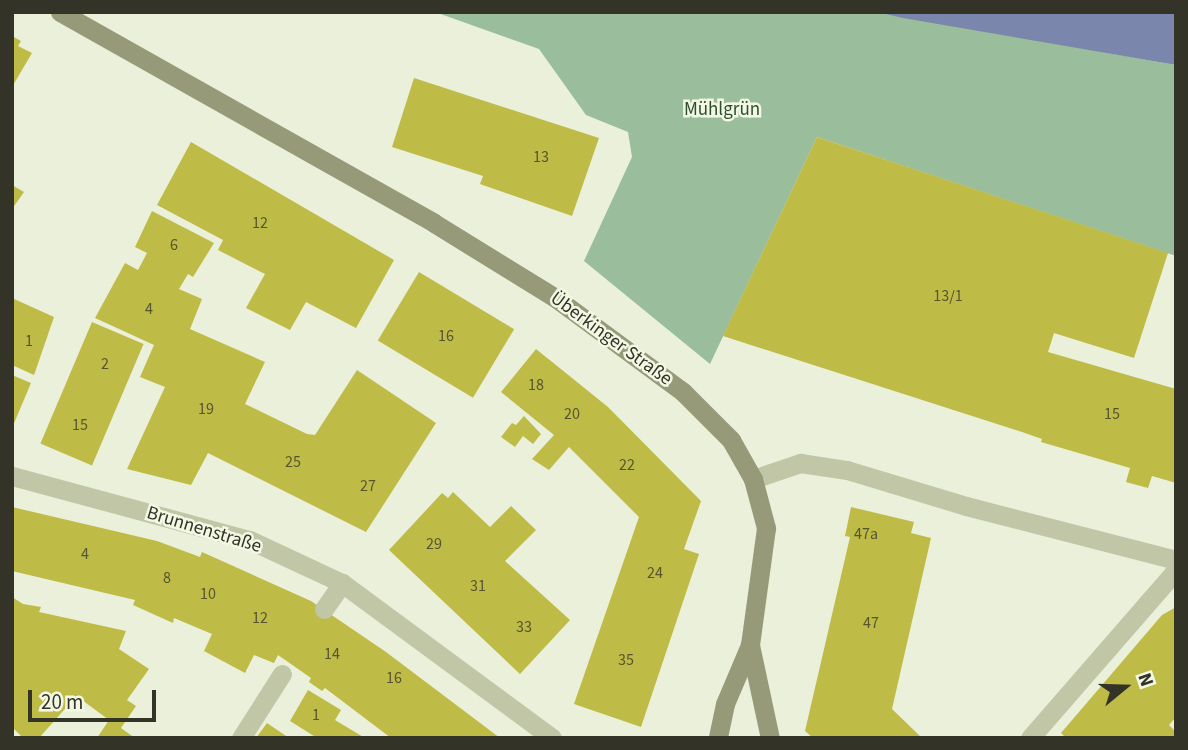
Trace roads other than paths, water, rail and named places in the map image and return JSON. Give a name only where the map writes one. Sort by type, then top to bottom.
[{"type":"main road","name":"Überkinger Straße","points":[[60,12],[434,223],[597,325],[683,392],[731,440],[753,478]]},
{"type":"main road","points":[[718,738],[725,704],[750,645],[766,528],[753,478]]},
{"type":"main road","points":[[750,645],[770,738]]},
{"type":"street","points":[[753,478],[800,463],[848,470],[966,506],[1176,560]]},
{"type":"street","name":"Brunnenstraße","points":[[12,477],[250,540],[342,583],[552,738]]},
{"type":"street","points":[[1030,738],[1176,570]]},
{"type":"street","points":[[324,609],[342,583]]},
{"type":"street","points":[[241,738],[286,668]]},
{"type":"water","points":[[877,12],[1176,12],[1176,65],[903,18]]},
{"type":"park label","name":"Mühlgrün","points":[[722,110]]}]
